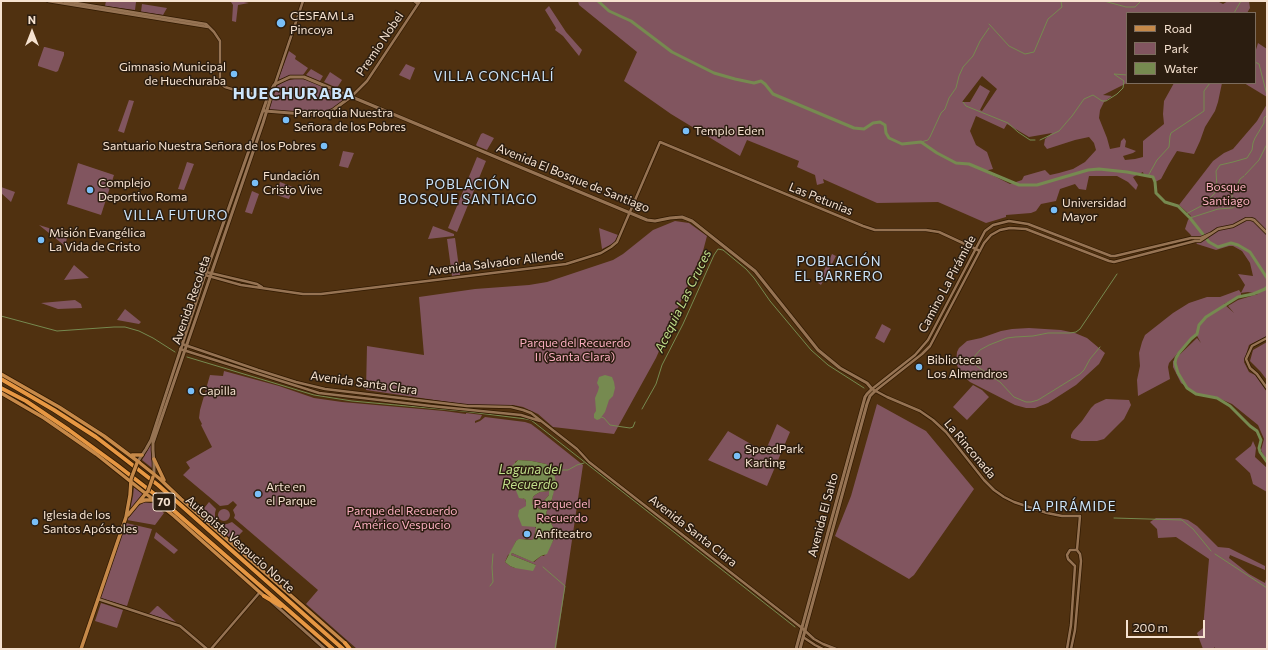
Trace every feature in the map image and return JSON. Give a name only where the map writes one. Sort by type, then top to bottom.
[{"type":"highway","name":"Autopista Vespucio Norte","points":[[1,379],[96,437],[126,460],[158,486],[343,649]]},
{"type":"highway","name":"Autopista Vespucio Norte","points":[[1,388],[45,414],[98,450],[157,496],[333,649]]},
{"type":"highway","points":[[262,594],[293,614]]},
{"type":"highway","points":[[344,643],[351,649]]},
{"type":"main road","name":"Avenida El Bosque de Santiago","points":[[275,84],[290,77],[301,76],[312,79],[647,220],[655,221],[684,217],[700,226],[755,271],[818,350],[840,368],[864,381],[873,390]]},
{"type":"main road","name":"Avenida Recoleta","points":[[265,111],[268,96],[275,84]]},
{"type":"main road","name":"Avenida Recoleta","points":[[126,518],[147,493],[154,475],[153,443],[275,84]]},
{"type":"main road","name":"Premio Nobel","points":[[265,111],[316,115],[322,114],[333,110],[352,96]]},
{"type":"main road","name":"Avenida Recoleta","points":[[81,649],[126,518],[131,480],[137,462],[149,445],[206,274],[247,163]]},
{"type":"main road","points":[[1,374],[59,407],[100,433],[130,455],[165,483],[344,643]]},
{"type":"main road","name":"Avenida El Salto","points":[[800,649],[802,628],[865,398],[867,394],[873,390]]},
{"type":"main road","name":"Avenida El Salto","points":[[796,649],[805,632],[867,404],[873,390]]},
{"type":"main road","points":[[1,393],[27,407],[74,438],[131,480],[325,649]]},
{"type":"main road","points":[[130,455],[142,455]]},
{"type":"main road","points":[[154,459],[165,483]]},
{"type":"main road","points":[[138,502],[148,500],[154,501]]},
{"type":"street","points":[[48,1],[203,23],[214,32],[220,41],[221,84],[225,87],[238,91],[268,96]]},
{"type":"street","points":[[64,1],[88,6]]},
{"type":"street","points":[[88,6],[89,1]]},
{"type":"street","name":"Avenida Recoleta","points":[[275,84],[303,1]]},
{"type":"street","points":[[414,1],[420,2]]},
{"type":"street","name":"Premio Nobel","points":[[352,96],[367,81],[420,2]]},
{"type":"street","name":"Avenida Salvador Allende","points":[[206,274],[234,284],[303,294],[321,294],[566,264],[601,253],[614,245],[621,235],[660,142]]},
{"type":"street","name":"Las Petunias","points":[[660,142],[863,226],[875,230],[939,232],[980,251]]},
{"type":"street","points":[[1201,239],[1191,238],[1111,256],[1028,224],[1012,221],[997,223],[1000,226],[1000,230],[1010,228],[1026,229],[1111,262],[1195,241],[1201,239],[1210,234],[1218,228],[1233,226],[1249,218],[1254,220],[1267,233]]},
{"type":"street","name":"Camino La Pirámide","points":[[873,390],[915,355],[925,344],[933,332],[985,231],[997,223]]},
{"type":"street","name":"Camino La Pirámide","points":[[873,390],[922,354],[930,346],[980,251],[989,238],[1000,230]]},
{"type":"street","points":[[1267,338],[1252,346],[1246,359],[1250,368],[1257,374],[1267,388]]},
{"type":"street","name":"Avenida Santa Clara","points":[[182,344],[296,382],[326,389],[467,406],[514,408],[531,413],[577,449],[587,460],[802,628],[805,632],[818,641],[836,649]]},
{"type":"street","name":"Avenida Santa Clara","points":[[180,349],[319,393],[408,404],[529,416],[542,421]]},
{"type":"street","name":"La Rinconada","points":[[873,390],[920,411],[933,420],[946,432],[984,480],[1004,497],[1047,513],[1062,516],[1080,516],[1077,550]]},
{"type":"street","points":[[512,414],[514,412],[514,408]]},
{"type":"street","points":[[1067,649],[1071,629],[1075,566],[1068,559],[1067,555],[1070,550],[1077,550],[1081,556],[1075,629],[1071,649]]},
{"type":"street","points":[[1073,563],[1079,560],[1081,556]]},
{"type":"street","points":[[211,649],[262,594]]},
{"type":"street","points":[[98,599],[180,626],[207,649]]},
{"type":"street","points":[[802,636],[815,646],[823,649]]},
{"type":"green space","points":[[106,1],[136,2],[135,10],[105,6]]},
{"type":"green space","points":[[578,1],[1217,1],[1223,4],[1228,1],[1249,1],[1250,8],[1248,12],[1126,12],[1126,84],[1103,95],[1112,96],[1104,102],[1100,110],[1099,118],[1110,149],[1120,147],[1121,141],[1124,138],[1126,141],[1125,147],[1136,151],[1123,156],[1125,160],[1143,157],[1143,141],[1164,124],[1164,101],[1173,84],[1222,84],[1215,111],[1205,127],[1194,154],[1177,151],[1161,179],[1155,182],[1153,177],[1144,176],[1143,172],[1133,177],[1138,185],[1136,190],[1128,182],[1117,176],[1089,176],[1086,190],[1079,189],[1075,184],[1060,189],[1056,201],[1041,204],[1036,211],[1031,213],[1006,215],[1006,217],[986,223],[938,202],[877,203],[823,179],[824,183],[817,185],[815,175],[797,167],[799,161],[747,140],[740,156],[671,114],[624,81],[637,52],[579,5]],"holes":[[[982,76],[997,89],[982,111],[980,110],[990,91],[980,85],[970,102],[962,102]],[[976,116],[1004,129],[1007,124],[1029,137],[1052,133],[1045,139],[1044,145],[1047,149],[1089,137],[1094,143],[1096,150],[1085,162],[1073,169],[1050,175],[1045,170],[1024,176],[1022,180],[1010,184],[984,171],[993,169],[987,152],[976,145],[970,131]]]},
{"type":"green space","points":[[231,2],[249,3],[238,5],[236,22],[232,21],[233,5]]},
{"type":"green space","points":[[142,4],[167,8],[163,15],[141,12]]},
{"type":"green space","points":[[549,6],[566,32],[582,50],[579,56],[563,36],[555,30],[556,28],[545,10]]},
{"type":"green space","points":[[1258,43],[1267,49],[1267,97],[1246,84],[1256,84],[1256,50]]},
{"type":"green space","points":[[44,47],[64,52],[58,71],[56,72],[38,66]]},
{"type":"green space","points":[[289,51],[296,56],[295,59],[308,68],[303,75],[292,75],[278,80]]},
{"type":"green space","points":[[406,64],[415,68],[410,80],[399,75]]},
{"type":"green space","points":[[311,69],[323,76],[320,81],[306,75]]},
{"type":"green space","points":[[330,72],[342,80],[337,88],[324,82]]},
{"type":"green space","points":[[299,78],[345,95],[346,98],[332,110],[323,113],[316,114],[269,110],[268,108],[275,88],[285,81]]},
{"type":"green space","points":[[129,100],[134,101],[124,133],[118,131]]},
{"type":"green space","name":"Bosque Santiago","points":[[1267,104],[1267,336],[1249,345],[1244,362],[1249,372],[1255,375],[1267,392],[1267,462],[1261,450],[1264,439],[1258,425],[1232,404],[1216,397],[1197,394],[1181,383],[1173,367],[1173,361],[1197,338],[1201,343],[1196,334],[1169,363],[1168,367],[1170,379],[1138,396],[1137,380],[1140,366],[1139,353],[1145,335],[1173,313],[1189,303],[1207,297],[1220,297],[1239,290],[1241,293],[1245,285],[1238,274],[1253,276],[1250,263],[1242,251],[1233,246],[1216,250],[1197,244],[1185,229],[1191,216],[1179,205],[1213,161],[1224,153],[1233,149],[1257,121]],"holes":[[[1248,292],[1258,294],[1238,300],[1228,306],[1234,313],[1224,304],[1241,295],[1241,293]]]},
{"type":"green space","points":[[483,133],[494,138],[487,150],[476,145],[481,134]]},
{"type":"green space","points":[[343,151],[354,153],[348,168],[339,166]]},
{"type":"green space","points":[[477,157],[486,161],[457,232],[448,228]]},
{"type":"green space","points":[[187,162],[194,164],[184,190],[178,189]]},
{"type":"green space","name":"Complejo Deportivo Roma","points":[[78,163],[114,175],[101,215],[67,204]]},
{"type":"green space","points":[[280,182],[293,187],[289,199],[276,195]]},
{"type":"green space","points":[[1,187],[15,192],[11,202],[1,193]]},
{"type":"green space","points":[[252,191],[259,194],[252,214],[245,212]]},
{"type":"green space","name":"Parque del Recuerdo II (Santa Clara)","points":[[675,221],[689,223],[707,236],[703,251],[656,358],[614,434],[553,427],[538,414],[523,407],[513,405],[469,405],[366,390],[367,346],[424,355],[419,297],[475,289],[529,285],[547,282],[613,260],[653,230]]},
{"type":"green space","points":[[39,225],[68,234],[65,246]]},
{"type":"green space","points":[[433,226],[454,234],[454,236],[428,239]]},
{"type":"green space","points":[[599,228],[618,235],[614,243],[602,249]]},
{"type":"green space","points":[[455,238],[460,275],[452,276],[447,239]]},
{"type":"green space","points":[[832,254],[836,256],[821,285],[818,283]]},
{"type":"green space","points":[[74,265],[89,278],[64,280]]},
{"type":"green space","points":[[75,300],[81,304],[82,308],[58,309],[41,303]]},
{"type":"green space","points":[[125,309],[141,322],[139,324],[117,320]]},
{"type":"green space","points":[[882,324],[891,329],[884,343],[875,338]]},
{"type":"green space","points":[[1029,328],[1061,330],[1075,333],[1087,338],[1105,353],[1099,364],[1076,385],[1048,403],[1035,408],[1026,408],[1015,405],[970,382],[961,374],[956,363],[957,352],[959,348],[967,341],[1001,331]]},
{"type":"green space","points":[[1267,342],[1267,380],[1250,361],[1253,350]]},
{"type":"green space","name":"Parque del Recuerdo Américo Vespucio","points":[[224,371],[279,386],[314,398],[482,415],[480,419],[475,421],[475,423],[485,417],[525,422],[531,424],[583,465],[556,649],[357,649],[306,604],[318,590],[234,518],[235,515],[233,510],[237,505],[233,501],[228,505],[220,506],[183,475],[190,468],[186,462],[212,447],[201,425],[202,424],[199,418],[200,410],[210,375],[223,376]],"holes":[[[518,460],[546,464],[553,492],[552,499],[546,513],[555,531],[553,541],[544,556],[541,556],[534,562],[512,553],[511,555],[536,565],[515,568],[505,562],[508,555],[510,554],[516,541],[526,539],[533,540],[536,529],[535,526],[528,525],[526,502],[525,499],[523,499],[515,462]]]},
{"type":"green space","points":[[973,385],[982,390],[989,397],[967,420],[953,407]]},
{"type":"green space","points":[[1106,399],[1129,400],[1131,405],[1124,419],[1104,439],[1097,441],[1081,441],[1071,438],[1073,431],[1091,408],[1095,404]]},
{"type":"green space","points":[[877,404],[926,431],[974,489],[914,575],[909,579],[835,536],[851,496]]},
{"type":"green space","name":"SpeedPark Karting","points":[[777,424],[790,432],[767,486],[708,460],[728,431],[765,452]]},
{"type":"green space","points":[[1253,441],[1256,448],[1255,457],[1267,468],[1267,492],[1253,484],[1250,473],[1235,459],[1251,446]]},
{"type":"green space","points":[[152,444],[152,468],[142,460]]},
{"type":"green space","points":[[134,487],[143,494],[130,510],[133,496]]},
{"type":"green space","points":[[549,491],[549,495],[542,503],[543,508],[541,510],[532,504],[533,497],[535,495],[540,492]]},
{"type":"green space","points":[[145,502],[152,502],[164,513],[155,525],[127,520],[138,506]]},
{"type":"green space","points":[[209,502],[216,509],[215,519],[212,523],[201,512]]},
{"type":"green space","points":[[222,509],[226,509],[230,515],[226,521],[222,521],[218,517],[218,513]]},
{"type":"green space","points":[[1156,518],[1180,518],[1188,520],[1197,526],[1218,547],[1229,548],[1265,566],[1265,570],[1230,555],[1229,558],[1249,574],[1265,583],[1267,575],[1267,649],[1216,649],[1214,647],[1214,649],[1203,649],[1197,633],[1203,628],[1209,559],[1176,537],[1158,538],[1157,529],[1150,522]]},
{"type":"green space","points":[[232,522],[243,531],[233,541],[219,528],[222,524]]},
{"type":"green space","points":[[126,523],[152,529],[127,606],[100,598]]},
{"type":"green space","points":[[156,532],[178,550],[174,554],[154,538]]},
{"type":"green space","points":[[101,603],[123,610],[117,628],[95,621]]},
{"type":"green space","points":[[158,606],[176,622],[149,614]]},
{"type":"water","points":[[605,375],[612,377],[615,388],[613,396],[609,400],[605,412],[600,419],[597,420],[594,418],[594,414],[596,411],[595,398],[599,387],[597,383],[599,377]]},
{"type":"water","name":"Laguna del Recuerdo","points":[[518,460],[546,464],[553,469],[556,482],[552,499],[546,513],[555,531],[553,541],[547,554],[541,556],[533,562],[512,553],[511,555],[536,565],[533,571],[515,568],[505,562],[516,541],[519,539],[533,540],[536,527],[522,526],[518,516],[519,510],[526,506],[526,502],[525,499],[519,498],[515,488],[512,478],[512,466]],"holes":[[[549,491],[549,495],[542,503],[543,508],[541,510],[532,504],[533,497],[540,492]]]},
{"type":"waterway","points":[[598,1],[609,11],[631,21],[672,52],[714,73],[754,83],[761,81],[773,94],[854,128],[864,129],[873,123],[880,122],[885,125],[886,133],[889,138],[902,144],[921,142],[937,153],[956,163],[969,164],[1019,185],[1037,185],[1088,170],[1099,169],[1153,177],[1156,193],[1165,202],[1178,206],[1190,218],[1209,242],[1218,247],[1231,243],[1250,252],[1267,278]]},
{"type":"waterway","points":[[989,24],[1009,46],[1025,54],[1034,52],[1048,19],[1062,7],[1061,1]]},
{"type":"waterway","points":[[1104,1],[1126,7],[1135,7],[1141,1]]},
{"type":"waterway","points":[[1235,12],[1241,1]]},
{"type":"waterway","points":[[921,142],[928,140],[930,137],[941,113],[945,109],[949,98],[956,88],[963,67],[973,56],[980,41],[989,28]]},
{"type":"waterway","points":[[1256,62],[1259,64],[1267,95]]},
{"type":"waterway","points":[[1040,140],[1059,131],[1084,99],[1093,95],[1102,101],[1106,101],[1117,94],[1123,88],[1124,81],[1114,74],[1126,75]]},
{"type":"waterway","points":[[1148,176],[1157,160],[1169,147],[1171,133],[1204,111],[1204,91],[1209,84]]},
{"type":"waterway","points":[[963,102],[966,106],[1008,123],[1030,140],[1035,140]]},
{"type":"waterway","points":[[1186,214],[1203,205],[1215,193],[1217,188],[1216,171],[1220,165],[1247,158],[1252,150],[1255,138],[1264,123],[1264,118],[1267,115]]},
{"type":"waterway","points":[[1245,175],[1259,160],[1267,144]]},
{"type":"waterway","points":[[1190,218],[1218,209],[1232,208],[1235,206],[1232,193],[1236,189],[1240,179],[1244,176]]},
{"type":"waterway","name":"Acequia Las Cruces","points":[[642,409],[656,384],[662,365],[718,249],[723,250],[746,269],[770,301],[811,350],[828,365],[864,388]]},
{"type":"waterway","points":[[1100,347],[1080,374],[1038,400],[1031,402],[1026,402],[1014,397],[1000,382],[978,367],[974,362],[974,357],[980,350],[1007,338],[1048,333],[1076,332],[1080,329],[1117,274]]},
{"type":"waterway","points":[[1267,287],[1253,294],[1238,297],[1206,317],[1199,325],[1197,334],[1179,353],[1175,363],[1178,373],[1187,388],[1196,394],[1217,398],[1230,406],[1257,431],[1261,440],[1259,448],[1260,452],[1267,462]]},
{"type":"waterway","points":[[1,316],[57,331],[125,327],[139,331],[175,352]]},
{"type":"waterway","points":[[187,357],[314,395],[352,401],[462,411],[531,420],[795,627]]},
{"type":"waterway","name":"Acequia Las Cruces","points":[[601,417],[604,418],[610,425],[623,427],[633,427],[635,422]]},
{"type":"waterway","points":[[557,470],[568,470],[584,463]]},
{"type":"waterway","name":"Acequia Las Cruces","points":[[1114,518],[1182,520],[1193,529],[1211,551]]},
{"type":"waterway","points":[[490,586],[493,582],[493,554]]},
{"type":"waterway","name":"Acequia Las Cruces","points":[[1215,554],[1267,588]]},
{"type":"waterway","points":[[543,567],[565,586],[555,649]]},
{"type":"place","name":"CESFAM La Pincoya","points":[[281,23]]},
{"type":"place","name":"Gimnasio Municipal de Huechuraba","points":[[234,74]]},
{"type":"place","name":"Parroquia Nuestra Señora de los Pobres","points":[[286,120]]},
{"type":"place","name":"Templo Eden","points":[[686,131]]},
{"type":"place","name":"Santuario Nuestra Señora de los Pobres","points":[[324,146]]},
{"type":"place","name":"Fundación Cristo Vive","points":[[255,183]]},
{"type":"place","name":"Complejo Deportivo Roma","points":[[90,190]]},
{"type":"place","name":"Universidad Mayor","points":[[1054,210]]},
{"type":"place","name":"Misión Evangélica La Vida de Cristo","points":[[41,240]]},
{"type":"place","name":"Biblioteca Los Almendros","points":[[919,367]]},
{"type":"place","name":"Capilla","points":[[191,391]]},
{"type":"place","name":"SpeedPark Karting","points":[[737,456]]},
{"type":"place","name":"Arte en el Parque","points":[[258,494]]},
{"type":"place","name":"Iglesia de los Santos Apóstoles","points":[[35,522]]},
{"type":"place","name":"Anfiteatro","points":[[527,534]]},
{"type":"district","name":"VILLA CONCHALÍ","points":[[494,77]]},
{"type":"district","name":"HUECHURABA","points":[[294,94]]},
{"type":"district","name":"POBLACIÓN BOSQUE SANTIAGO","points":[[468,192]]},
{"type":"district","name":"VILLA FUTURO","points":[[176,216]]},
{"type":"district","name":"POBLACIÓN EL BARRERO","points":[[839,270]]},
{"type":"district","name":"LA PIRÁMIDE","points":[[1070,507]]},
{"type":"park label","name":"Parque del Recuerdo","points":[[562,511]]}]
